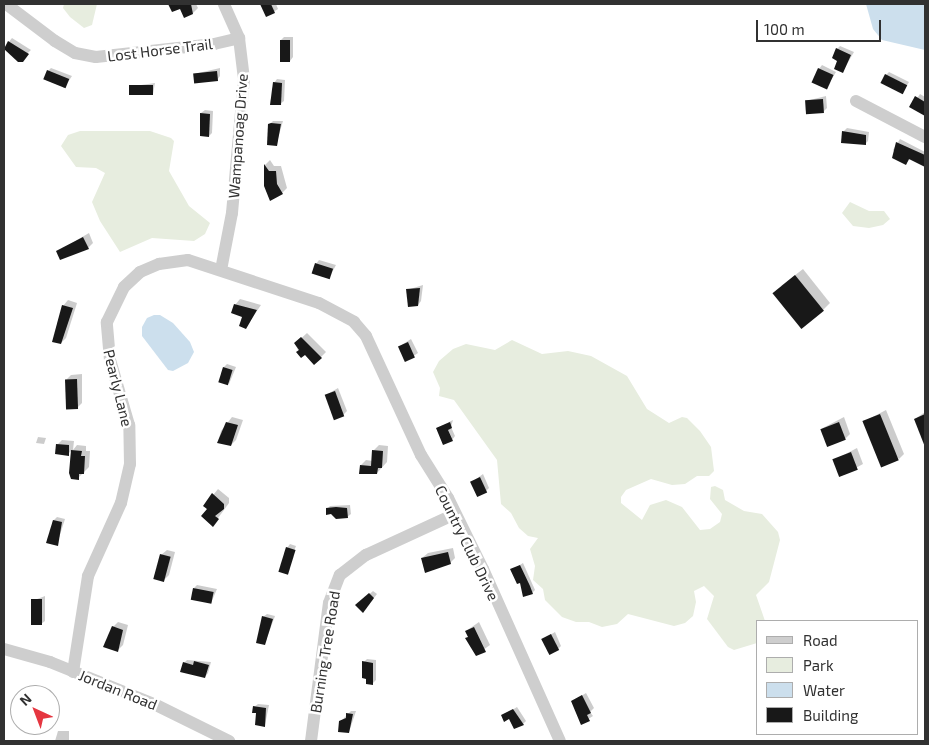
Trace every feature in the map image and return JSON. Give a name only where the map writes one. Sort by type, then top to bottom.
[{"type":"street","name":"Lost Horse Trail","points":[[6,4],[54,41],[75,53],[96,57],[214,44],[239,38]]},
{"type":"street","name":"Wampanoag Drive","points":[[221,270],[232,214],[242,108],[243,64],[239,38],[224,4]]},
{"type":"street","points":[[856,101],[925,137]]},
{"type":"street","name":"Pearly Lane","points":[[73,672],[88,576],[121,503],[130,464],[130,425],[107,342],[110,312],[124,287],[150,267],[188,260],[319,303],[354,322]]},
{"type":"street","name":"Country Club Drive","points":[[354,322],[366,336],[420,455],[455,514],[560,741]]},
{"type":"street","name":"Burning Tree Road","points":[[312,741],[329,603],[340,575],[366,555],[455,514]]},
{"type":"street","name":"Jordan Road","points":[[4,649],[73,672],[182,716],[229,741]]},
{"type":"green space","points":[[64,4],[97,4],[92,25],[84,28],[70,17],[63,8]]},
{"type":"green space","points":[[80,131],[150,131],[171,138],[174,141],[169,171],[189,206],[210,223],[205,234],[194,241],[152,238],[120,252],[100,221],[92,202],[105,173],[96,168],[76,167],[61,146],[68,135]]},
{"type":"green space","points":[[850,202],[869,211],[884,211],[890,219],[883,225],[869,228],[853,226],[842,213]]},
{"type":"green space","points":[[512,340],[542,354],[568,351],[591,356],[627,376],[647,409],[669,423],[682,417],[687,418],[700,431],[711,447],[714,471],[709,476],[697,476],[685,484],[672,485],[651,479],[626,490],[621,497],[621,503],[642,520],[650,505],[666,500],[682,507],[700,530],[710,529],[720,522],[722,514],[710,499],[711,487],[715,486],[723,490],[725,500],[744,511],[762,514],[778,532],[780,540],[769,582],[756,595],[765,620],[756,620],[756,643],[734,650],[728,647],[707,619],[714,596],[704,586],[694,591],[696,602],[693,616],[685,623],[674,626],[628,614],[617,624],[602,627],[589,622],[576,622],[562,617],[545,600],[543,589],[533,580],[535,566],[530,549],[538,538],[528,536],[519,528],[511,513],[501,504],[497,460],[454,400],[439,396],[440,388],[433,372],[439,361],[453,349],[466,344],[495,350]]},
{"type":"water","points":[[866,4],[925,4],[925,50],[882,40],[873,29]]},
{"type":"water","points":[[160,315],[173,323],[190,342],[194,352],[188,363],[173,371],[168,370],[142,336],[142,327],[147,318]]},
{"type":"building","points":[[168,4],[191,4],[193,14],[184,18],[180,9],[172,12]]},
{"type":"building","points":[[260,4],[271,4],[275,13],[266,17]]},
{"type":"building","points":[[280,40],[290,40],[290,62],[280,62]]},
{"type":"building","points":[[8,41],[29,54],[23,62],[18,62],[4,49]]},
{"type":"building","points":[[836,48],[851,55],[843,73],[834,69],[837,61],[832,58]]},
{"type":"building","points":[[818,68],[834,75],[827,90],[811,83]]},
{"type":"building","points":[[47,70],[69,79],[66,88],[43,79]]},
{"type":"building","points":[[217,71],[218,81],[194,83],[193,74]]},
{"type":"building","points":[[885,74],[907,85],[903,94],[880,83]]},
{"type":"building","points":[[273,82],[282,83],[281,105],[270,105]]},
{"type":"building","points":[[129,85],[153,85],[153,95],[129,95]]},
{"type":"building","points":[[915,96],[925,102],[925,116],[909,107]]},
{"type":"building","points":[[823,99],[824,113],[806,114],[805,100]]},
{"type":"building","points":[[200,113],[210,114],[209,137],[200,136]]},
{"type":"building","points":[[268,124],[281,124],[277,146],[267,145]]},
{"type":"building","points":[[842,131],[866,135],[866,145],[841,143]]},
{"type":"building","points":[[896,142],[925,155],[925,167],[909,159],[906,165],[892,158]]},
{"type":"building","points":[[264,164],[269,171],[276,171],[277,184],[283,194],[270,201],[264,186]]},
{"type":"building","points":[[83,237],[89,249],[60,260],[56,251]]},
{"type":"building","points":[[315,263],[333,269],[330,279],[312,273]]},
{"type":"building","points":[[795,275],[824,311],[801,329],[772,293]]},
{"type":"building","points":[[420,288],[418,306],[408,307],[406,289]]},
{"type":"building","points":[[234,304],[257,310],[246,329],[239,326],[242,317],[231,313]]},
{"type":"building","points":[[62,305],[73,308],[61,344],[52,342]]},
{"type":"building","points":[[301,337],[322,358],[314,365],[305,355],[301,358],[296,352],[299,350],[294,343]]},
{"type":"building","points":[[408,342],[415,358],[405,362],[398,346]]},
{"type":"building","points":[[223,367],[233,370],[228,385],[218,382]]},
{"type":"building","points":[[65,379],[77,379],[78,409],[66,409]]},
{"type":"building","points":[[335,391],[344,416],[334,420],[325,395]]},
{"type":"building","points":[[880,414],[899,460],[881,467],[862,421]]},
{"type":"building","points":[[925,414],[925,447],[914,419]]},
{"type":"building","points":[[226,422],[238,425],[231,446],[217,443]]},
{"type":"building","points":[[450,422],[452,428],[448,430],[453,441],[443,445],[436,428]]},
{"type":"building","points":[[839,422],[846,440],[827,447],[820,429]]},
{"type":"building","points":[[56,444],[69,445],[69,456],[55,454]]},
{"type":"building","points":[[71,450],[82,451],[81,456],[85,456],[84,474],[79,474],[79,480],[71,479],[69,473]]},
{"type":"building","points":[[372,450],[383,451],[382,468],[378,468],[377,474],[359,474],[360,465],[371,466]]},
{"type":"building","points":[[851,452],[858,470],[839,477],[832,459]]},
{"type":"building","points":[[480,477],[487,492],[477,497],[470,482]]},
{"type":"building","points":[[212,493],[224,504],[224,509],[215,516],[219,519],[213,527],[201,516],[207,509],[203,506]]},
{"type":"building","points":[[326,508],[347,508],[348,518],[336,519],[331,514],[326,515]]},
{"type":"building","points":[[53,520],[62,522],[58,546],[46,543]]},
{"type":"building","points":[[286,547],[296,550],[288,575],[278,572]]},
{"type":"building","points":[[448,552],[451,564],[425,573],[421,558]]},
{"type":"building","points":[[160,554],[171,557],[164,582],[153,579]]},
{"type":"building","points":[[520,565],[533,594],[523,597],[520,583],[517,584],[510,569]]},
{"type":"building","points":[[193,588],[214,592],[211,604],[191,600]]},
{"type":"building","points":[[369,593],[374,598],[363,613],[355,605]]},
{"type":"building","points":[[31,599],[42,599],[42,625],[31,625]]},
{"type":"building","points":[[262,616],[273,619],[265,645],[256,643]]},
{"type":"building","points":[[112,626],[123,630],[118,652],[103,647]]},
{"type":"building","points":[[474,627],[486,652],[476,656],[465,638],[468,637],[465,631]]},
{"type":"building","points":[[551,634],[559,650],[549,655],[541,639]]},
{"type":"building","points":[[194,661],[209,665],[205,678],[180,672],[183,662],[193,665]]},
{"type":"building","points":[[362,661],[373,663],[373,685],[366,684],[366,679],[362,678]]},
{"type":"building","points":[[582,695],[591,713],[587,715],[590,721],[581,725],[571,701]]},
{"type":"building","points":[[253,706],[266,708],[265,727],[255,725],[256,713],[252,713]]},
{"type":"building","points":[[513,709],[524,725],[514,729],[509,719],[504,722],[501,715]]},
{"type":"building","points":[[346,713],[353,714],[349,733],[338,732],[339,721],[346,718]]}]
